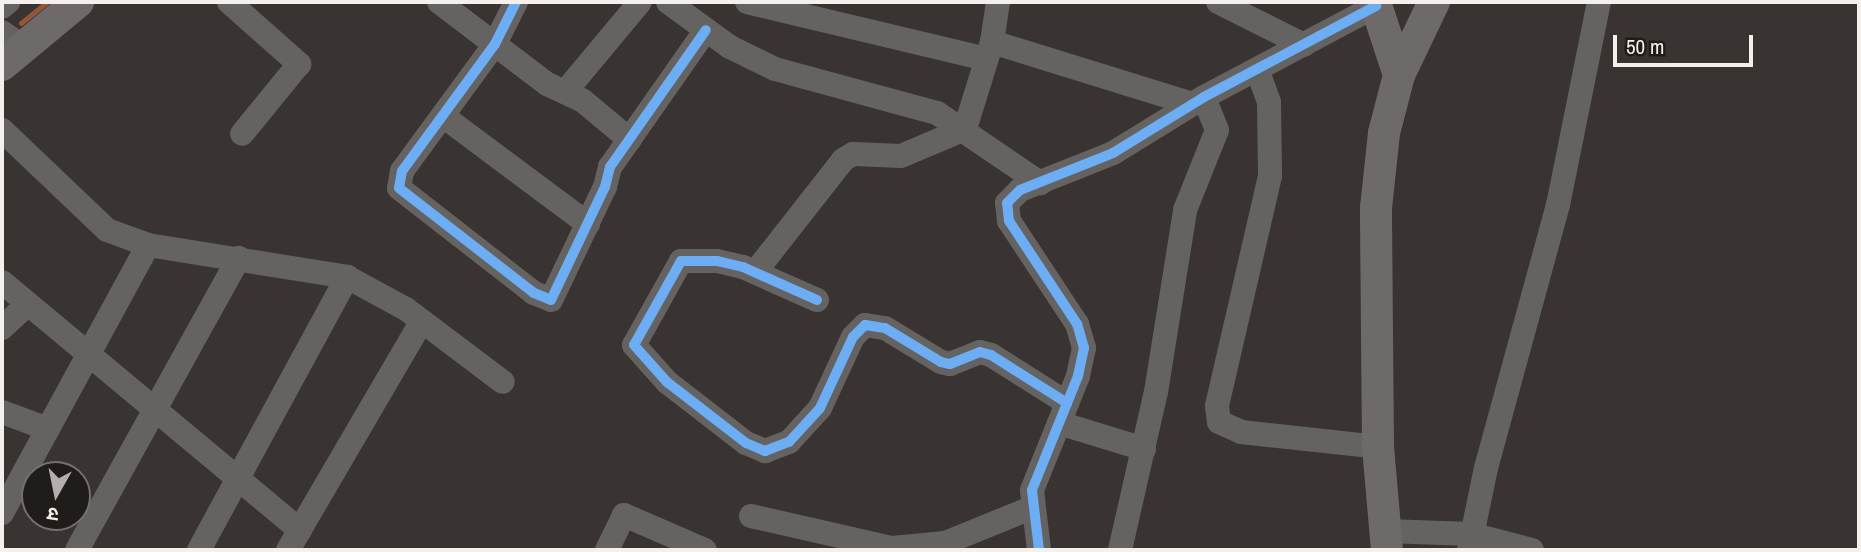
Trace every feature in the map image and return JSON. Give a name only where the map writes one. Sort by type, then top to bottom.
[{"type":"main road","points":[[9,48],[78,2]]},
{"type":"main road","points":[[1387,541],[1378,447],[1376,208],[1384,133],[1399,75],[1434,2]]},
{"type":"main road","points":[[1376,4],[1399,75]]},
{"type":"street","points":[[2,7],[8,2]]},
{"type":"street","points":[[229,2],[299,64],[242,134]]},
{"type":"street","points":[[439,2],[565,92],[582,100],[630,140]]},
{"type":"street","points":[[516,2],[495,44],[402,171],[400,188],[534,293],[551,300],[588,224],[610,167],[630,140],[700,18]]},
{"type":"street","points":[[565,92],[640,2]]},
{"type":"street","points":[[668,2],[700,18],[775,69],[901,100],[965,129],[1040,183]]},
{"type":"street","points":[[747,2],[989,50],[1198,101],[1217,130],[1185,210],[1144,449],[1120,550]]},
{"type":"street","points":[[965,129],[989,50],[998,2]]},
{"type":"street","points":[[1218,2],[1304,45]]},
{"type":"street","points":[[1470,542],[1559,205],[1600,2]]},
{"type":"street","points":[[1039,550],[1031,508],[1036,476],[1083,360],[1082,338],[1005,211],[1012,196],[1113,153],[1198,101],[1376,4]]},
{"type":"street","points":[[1257,69],[1269,102],[1270,176],[1217,406],[1219,422],[1241,432],[1378,447]]},
{"type":"street","points":[[443,116],[588,224]]},
{"type":"street","points":[[757,271],[843,160],[853,154],[901,156],[965,129]]},
{"type":"street","points":[[2,130],[107,230],[148,245],[347,278],[422,321],[503,382]]},
{"type":"street","points":[[2,513],[148,245]]},
{"type":"street","points":[[77,550],[157,412],[239,258]]},
{"type":"street","points":[[817,300],[757,271],[717,261],[681,261],[634,345],[667,382],[756,447],[776,449],[803,429],[820,408],[853,337],[865,325],[885,328],[941,362],[980,352],[991,355],[1063,413],[1144,449]]},
{"type":"street","points":[[199,550],[347,278]]},
{"type":"street","points":[[2,282],[239,480],[294,540],[422,321]]},
{"type":"street","points":[[2,328],[28,304]]},
{"type":"street","points":[[2,412],[48,429]]},
{"type":"street","points":[[751,516],[892,548],[945,543],[1031,508]]},
{"type":"street","points":[[607,550],[624,515],[705,550]]},
{"type":"street","points":[[1387,541],[1470,542],[1532,550]]},
{"type":"waterway","points":[[21,23],[47,2]]},
{"type":"cycle path","points":[[516,2],[495,44],[402,171],[399,188],[534,293],[551,300],[605,187],[610,167],[706,30]]},
{"type":"cycle path","points":[[1039,550],[1032,490],[1078,376],[1084,348],[1077,324],[1009,221],[1007,203],[1020,190],[1113,153],[1204,97],[1376,6]]},
{"type":"cycle path","points":[[817,300],[743,267],[717,261],[681,261],[634,345],[667,382],[746,443],[765,451],[789,442],[820,408],[853,337],[865,325],[885,328],[941,362],[950,364],[980,352],[991,355],[1067,403]]}]
